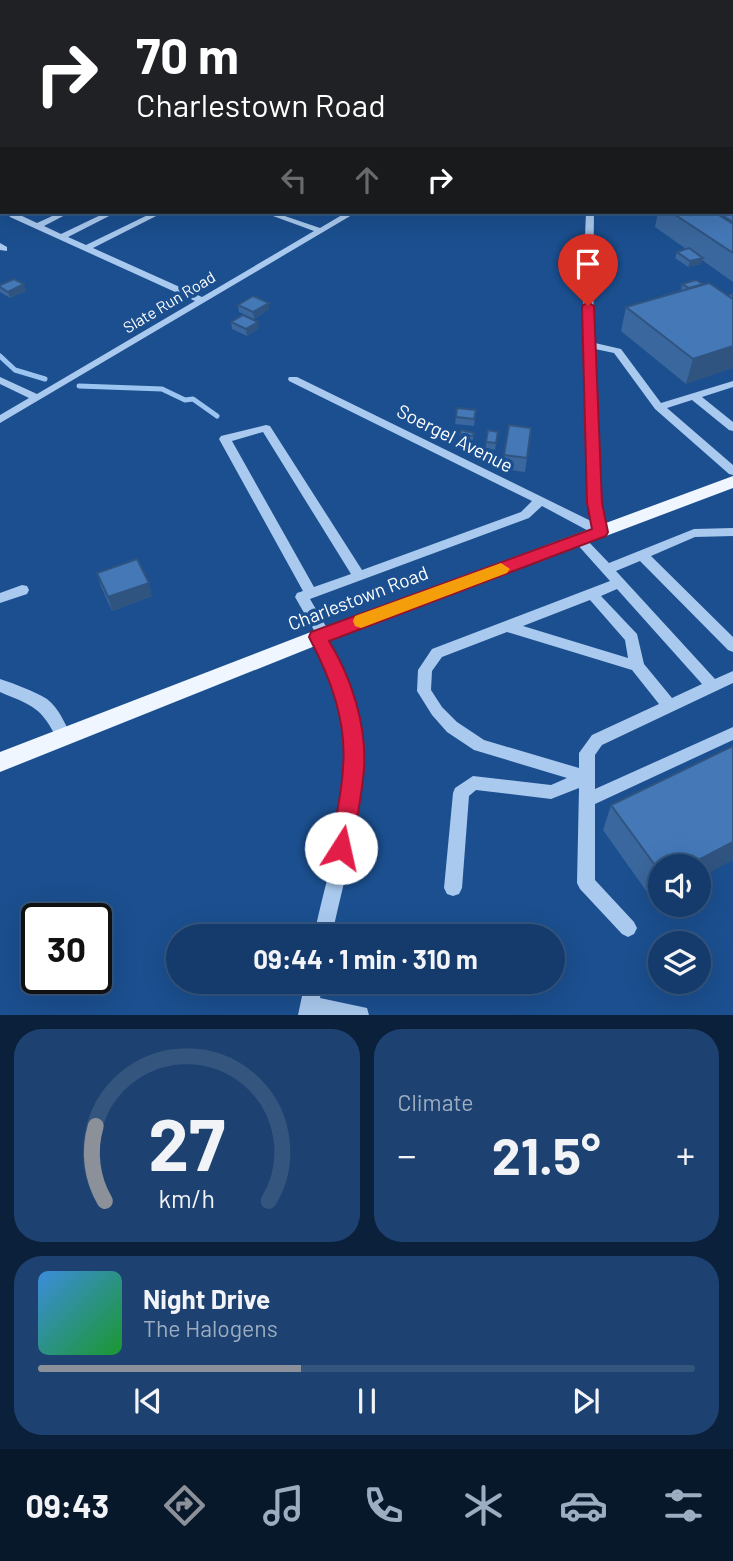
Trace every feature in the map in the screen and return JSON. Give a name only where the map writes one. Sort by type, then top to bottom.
[{"type":"main road","name":"Charlestown Road","points":[[0,762],[321,636],[732,481]]},
{"type":"street","points":[[15,214],[13,215],[202,300]]},
{"type":"street","points":[[37,226],[63,214]]},
{"type":"street","points":[[61,237],[109,214]]},
{"type":"street","points":[[86,248],[156,214]]},
{"type":"street","points":[[272,214],[321,231]]},
{"type":"street","name":"Slate Run Road","points":[[0,420],[350,214]]},
{"type":"street","points":[[590,214],[589,345],[594,503],[600,532]]},
{"type":"street","points":[[589,345],[617,351],[659,407],[732,481]]},
{"type":"street","name":"Soergel Avenue","points":[[293,379],[364,411],[539,501],[583,520],[600,532]]},
{"type":"street","points":[[0,380],[38,397]]},
{"type":"street","points":[[659,407],[733,384]]},
{"type":"street","points":[[694,396],[733,428]]},
{"type":"street","points":[[311,594],[225,439],[266,428],[359,576]]},
{"type":"street","points":[[325,924],[345,827],[354,769],[354,743],[346,703],[334,665],[302,597],[525,515],[539,501]]},
{"type":"street","points":[[607,569],[694,533],[733,532]]},
{"type":"street","points":[[579,540],[713,686]]},
{"type":"street","points":[[642,555],[733,646]]},
{"type":"street","points":[[587,777],[479,746],[452,727],[424,691],[425,670],[437,653],[619,583]]},
{"type":"street","points":[[0,598],[22,590]]},
{"type":"street","points":[[592,594],[632,638],[637,666],[669,706]]},
{"type":"street","points":[[508,627],[637,666]]},
{"type":"street","points":[[628,928],[586,883],[587,753],[597,740],[733,677]]},
{"type":"street","points":[[0,685],[42,704],[53,716],[64,737]]},
{"type":"street","points":[[587,800],[733,733]]},
{"type":"street","points":[[453,888],[461,793],[473,783],[551,792],[587,777]]},
{"type":"street","points":[[308,1010],[360,1015]]},
{"type":"building","points":[[674,214],[717,214],[733,224],[733,253]]},
{"type":"building","points":[[720,214],[733,214],[733,222]]},
{"type":"building","points":[[689,248],[703,258],[690,261],[677,252]]},
{"type":"building","points":[[14,279],[24,284],[8,292],[0,287],[0,285]]},
{"type":"building","points":[[696,280],[703,284],[689,288],[682,284]]},
{"type":"building","points":[[709,283],[733,299],[733,346],[693,359],[626,307]]},
{"type":"building","points":[[253,296],[269,303],[253,312],[238,305]]},
{"type":"building","points":[[243,315],[258,322],[246,329],[231,322]]},
{"type":"building","points":[[457,408],[476,410],[474,419],[456,417]]},
{"type":"building","points":[[509,425],[531,428],[527,458],[504,455]]},
{"type":"building","points":[[461,430],[474,433],[473,436],[460,434]]},
{"type":"building","points":[[488,430],[498,432],[496,443],[486,442]]},
{"type":"building","points":[[137,559],[149,583],[108,597],[97,573]]},
{"type":"building","points":[[733,746],[733,842],[710,854],[648,856],[611,805]]},
{"type":"waterway","points":[[0,356],[15,370],[45,379]]},
{"type":"waterway","points":[[79,386],[162,389],[185,400],[193,399],[217,416]]},
{"type":"slow traffic","points":[[361,621],[501,569]]},
{"type":"route","points":[[341,848],[354,769],[354,743],[346,703],[334,665],[318,637],[600,532],[594,503],[588,306]]}]
